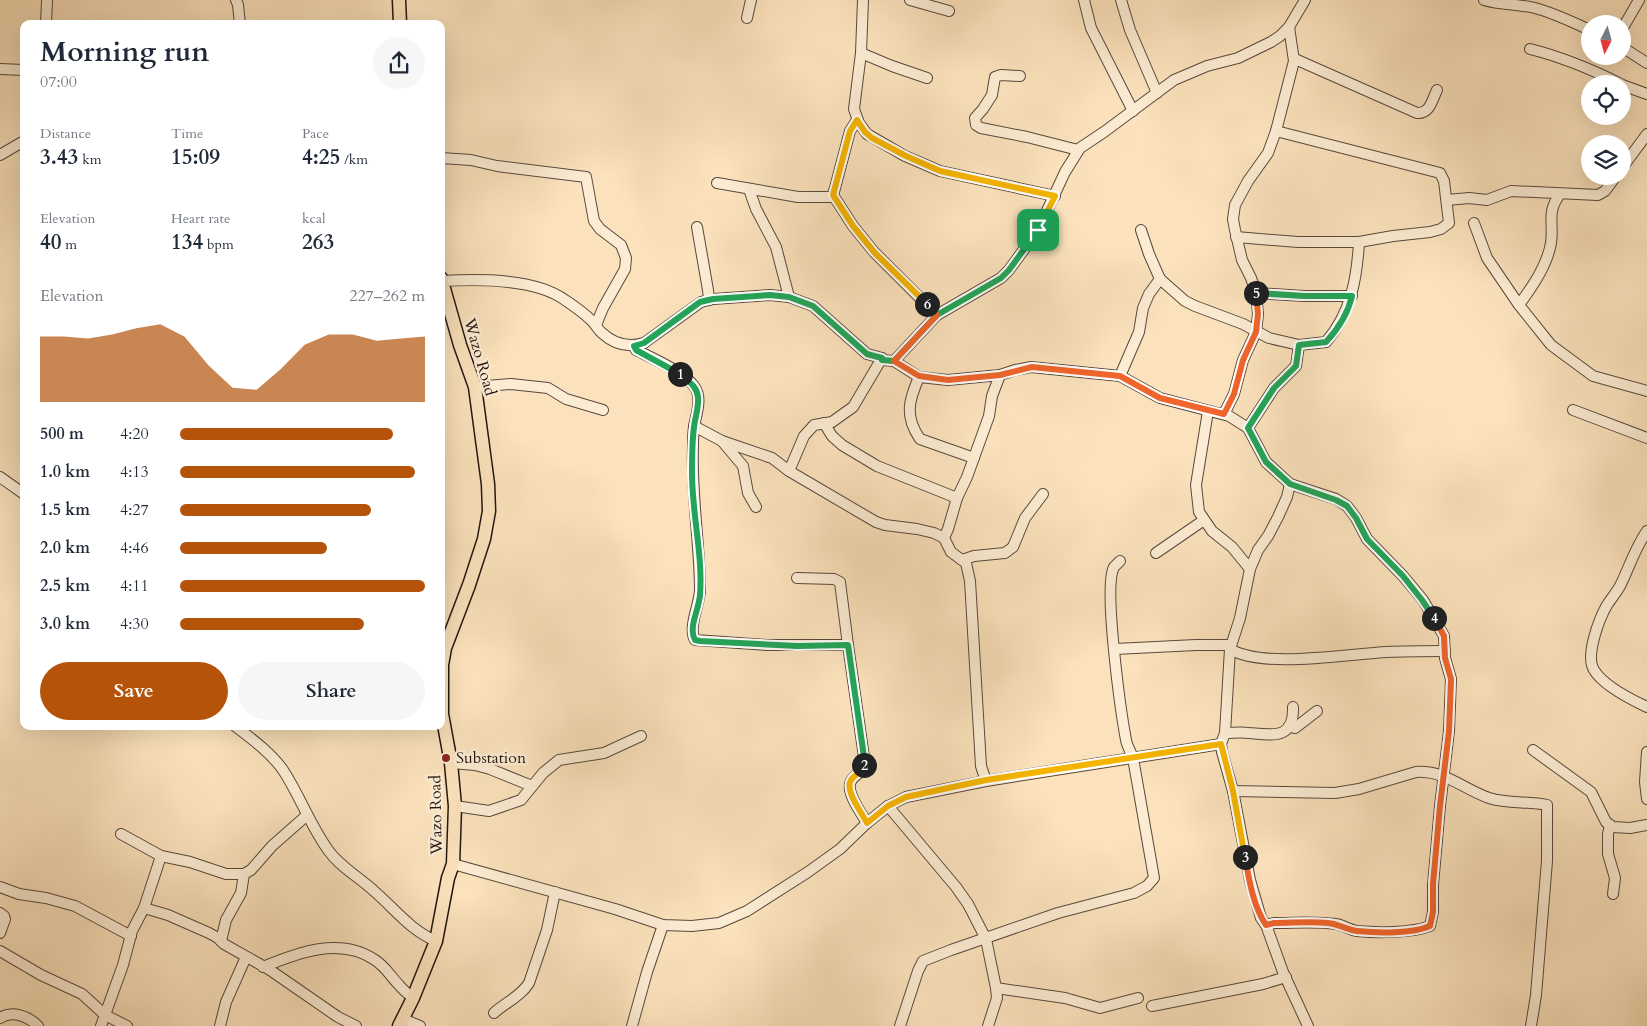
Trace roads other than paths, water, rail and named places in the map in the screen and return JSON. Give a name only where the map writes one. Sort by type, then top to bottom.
[{"type":"main road","points":[[399,0],[400,20]]},
{"type":"main road","name":"Wazo Road","points":[[445,291],[460,345],[475,387],[488,484],[489,511],[484,538],[469,585],[445,648]]},
{"type":"main road","name":"Wazo Road","points":[[401,1022],[436,941],[453,864],[455,806],[451,763],[445,730]]},
{"type":"street","points":[[46,20],[47,0]]},
{"type":"street","points":[[236,0],[240,20]]},
{"type":"street","points":[[747,18],[751,0]]},
{"type":"street","points":[[863,0],[861,53],[854,103],[857,120],[865,132],[872,138],[906,156],[940,171],[1055,196]]},
{"type":"street","points":[[910,0],[949,11]]},
{"type":"street","points":[[1084,0],[1091,28],[1133,111]]},
{"type":"street","points":[[1121,0],[1130,30],[1157,93]]},
{"type":"street","points":[[894,361],[937,315],[1001,278],[1009,270],[1038,230],[1065,172],[1078,150],[1174,80],[1195,70],[1238,58],[1259,49],[1280,36],[1289,27],[1305,0]]},
{"type":"street","points":[[1484,0],[1550,12],[1581,26]]},
{"type":"street","points":[[1630,15],[1639,0]]},
{"type":"street","points":[[1224,414],[1234,394],[1243,360],[1256,332],[1258,314],[1256,293],[1242,260],[1233,220],[1236,203],[1248,181],[1268,153],[1276,132],[1295,59],[1289,27]]},
{"type":"street","points":[[1530,48],[1574,62],[1602,75]]},
{"type":"street","points":[[861,53],[927,78]]},
{"type":"street","points":[[1631,53],[1647,63]]},
{"type":"street","points":[[1295,59],[1416,113],[1427,111],[1437,90]]},
{"type":"street","points":[[0,69],[20,70]]},
{"type":"street","points":[[1020,76],[995,77],[992,95],[983,110],[975,118],[976,125],[981,128],[1078,150]]},
{"type":"street","points":[[1631,88],[1647,94]]},
{"type":"street","points":[[857,120],[850,131],[833,195],[853,226],[874,252],[937,315]]},
{"type":"street","points":[[1236,237],[1298,242],[1360,242],[1430,232],[1441,229],[1449,223],[1442,174],[1276,132]]},
{"type":"street","points":[[1631,156],[1647,134]]},
{"type":"street","points":[[0,155],[20,143]]},
{"type":"street","points":[[445,158],[471,160],[497,166],[586,177],[594,221],[600,229],[620,246],[626,258],[625,269],[603,308],[596,325]]},
{"type":"street","points":[[717,183],[798,197],[826,198],[833,195]]},
{"type":"street","points":[[1447,200],[1469,198],[1487,200],[1511,191],[1599,194],[1605,191],[1609,185]]},
{"type":"street","points":[[749,189],[756,209],[776,247],[789,297]]},
{"type":"street","points":[[1519,305],[1537,279],[1548,252],[1551,242],[1551,209],[1560,194]]},
{"type":"street","points":[[1474,223],[1487,258],[1519,305],[1551,345],[1594,376],[1647,391]]},
{"type":"street","points":[[697,227],[709,300]]},
{"type":"street","points":[[1141,230],[1160,279],[1186,301],[1243,324],[1269,338],[1299,345],[1326,342],[1335,332],[1352,296],[1358,268],[1360,242]]},
{"type":"street","points":[[445,280],[478,279],[538,286],[563,298],[596,325],[601,332],[617,343],[626,346],[644,343],[700,302],[770,295],[789,297],[813,306],[867,354],[882,358],[882,360],[894,361],[919,376],[948,380],[1000,375],[1032,367],[1120,376],[1160,398],[1224,414],[1239,421],[1248,428],[1266,462],[1290,484],[1336,500],[1347,506],[1367,539],[1403,576],[1422,600],[1444,636],[1451,679],[1449,731],[1443,775],[1433,884],[1433,912],[1430,926],[1414,932],[1356,931],[1339,924],[1326,923],[1274,923],[1266,925]]},
{"type":"street","points":[[1120,376],[1139,332],[1143,308],[1160,279]]},
{"type":"street","points":[[1256,293],[1352,296]]},
{"type":"street","points":[[1248,428],[1274,388],[1296,366],[1299,345]]},
{"type":"street","points":[[634,346],[636,350],[677,372],[694,386],[698,397],[697,417],[694,426],[692,473],[699,547],[700,584],[700,596],[693,626],[695,640],[767,645],[848,645]]},
{"type":"street","points":[[789,470],[804,436],[814,425],[832,422],[852,407],[882,358]]},
{"type":"street","points":[[944,538],[957,498],[989,416],[992,396],[1000,375]]},
{"type":"street","points":[[919,376],[910,398],[910,420],[915,432],[920,439],[955,453],[974,458]]},
{"type":"street","points":[[475,387],[512,384],[548,388],[566,399],[603,410]]},
{"type":"street","points":[[1573,410],[1647,438]]},
{"type":"street","points":[[1208,411],[1196,485],[1199,512],[1212,531],[1232,547],[1250,569]]},
{"type":"street","points":[[824,423],[832,436],[842,445],[877,466],[957,498]]},
{"type":"street","points":[[694,426],[722,441],[762,453],[772,458],[876,522],[916,529],[944,538],[951,552],[966,563],[970,581],[981,766],[986,780]]},
{"type":"street","points":[[722,441],[742,466],[748,493],[756,507]]},
{"type":"street","points":[[0,477],[20,491]]},
{"type":"street","points":[[1290,484],[1287,497],[1278,517],[1258,550],[1250,569],[1240,618],[1230,647],[1225,733],[1221,744],[1233,791],[1250,880],[1261,918],[1266,925],[1307,1025]]},
{"type":"street","points":[[962,560],[974,556],[1005,553],[1012,547],[1025,518],[1043,494]]},
{"type":"street","points":[[1156,553],[1204,520]]},
{"type":"street","points":[[1647,531],[1630,562],[1620,586],[1606,607],[1592,645],[1590,658],[1593,670],[1611,686],[1629,699],[1647,707]]},
{"type":"street","points":[[900,1026],[918,972],[924,961],[1058,913],[1134,893],[1147,886],[1154,878],[1133,758],[1126,742],[1111,614],[1112,578],[1114,567],[1120,561]]},
{"type":"street","points":[[797,578],[834,579],[840,582],[864,757],[863,770],[851,780],[849,786],[854,800],[867,823]]},
{"type":"street","points":[[1115,649],[1196,645],[1230,647],[1243,655],[1265,658],[1304,659],[1388,652],[1445,651]]},
{"type":"street","points":[[1225,733],[1274,736],[1284,732],[1293,719],[1293,707]]},
{"type":"street","points":[[1288,726],[1295,728],[1317,712]]},
{"type":"street","points":[[240,730],[259,744],[282,769],[300,800],[306,816],[329,852],[340,864],[374,890],[413,928],[436,941]]},
{"type":"street","points":[[455,806],[489,811],[521,800],[551,766],[559,760],[604,753],[641,736]]},
{"type":"street","points":[[453,864],[555,892],[663,925],[692,926],[719,923],[747,911],[840,849],[888,806],[906,797],[986,780],[1221,744]]},
{"type":"street","points":[[1533,750],[1590,792],[1606,822],[1613,828],[1622,829],[1647,824]]},
{"type":"street","points":[[1647,752],[1645,782],[1647,799]]},
{"type":"street","points":[[451,763],[475,765],[490,769],[532,786]]},
{"type":"street","points":[[1233,791],[1335,793],[1359,789],[1416,772],[1434,772],[1489,798],[1548,806],[1545,879],[1536,995],[1531,1026]]},
{"type":"street","points":[[888,806],[956,887],[968,904],[986,939],[996,988],[995,1006],[988,1026]]},
{"type":"street","points":[[121,834],[161,856],[190,862],[226,874],[244,874],[251,870],[272,846],[306,816]]},
{"type":"street","points":[[1610,825],[1608,854],[1615,878],[1613,894]]},
{"type":"street","points":[[101,1026],[123,965],[131,936],[144,908],[161,856]]},
{"type":"street","points":[[221,941],[226,920],[241,893],[244,874]]},
{"type":"street","points":[[0,887],[19,894],[46,898],[75,906],[131,936]]},
{"type":"street","points":[[494,1013],[502,1005],[526,989],[547,930],[555,892]]},
{"type":"street","points":[[144,908],[168,915],[210,933],[338,1017],[356,1026]]},
{"type":"street","points":[[0,913],[5,919],[0,933]]},
{"type":"street","points":[[632,1026],[647,972],[663,925]]},
{"type":"street","points":[[263,967],[310,950],[335,948],[360,952],[375,960],[413,998]]},
{"type":"street","points":[[0,951],[41,976],[82,994],[105,1015],[127,1026]]},
{"type":"street","points":[[220,1026],[226,1002],[246,957]]},
{"type":"street","points":[[1152,1006],[1263,984],[1286,977]]},
{"type":"street","points":[[996,988],[1065,998],[1100,1008],[1138,998]]},
{"type":"street","points":[[1,1016],[20,1015],[38,1026]]},
{"type":"street","points":[[401,1022],[420,1026]]},
{"type":"place","name":"Substation","points":[[446,758]]}]
